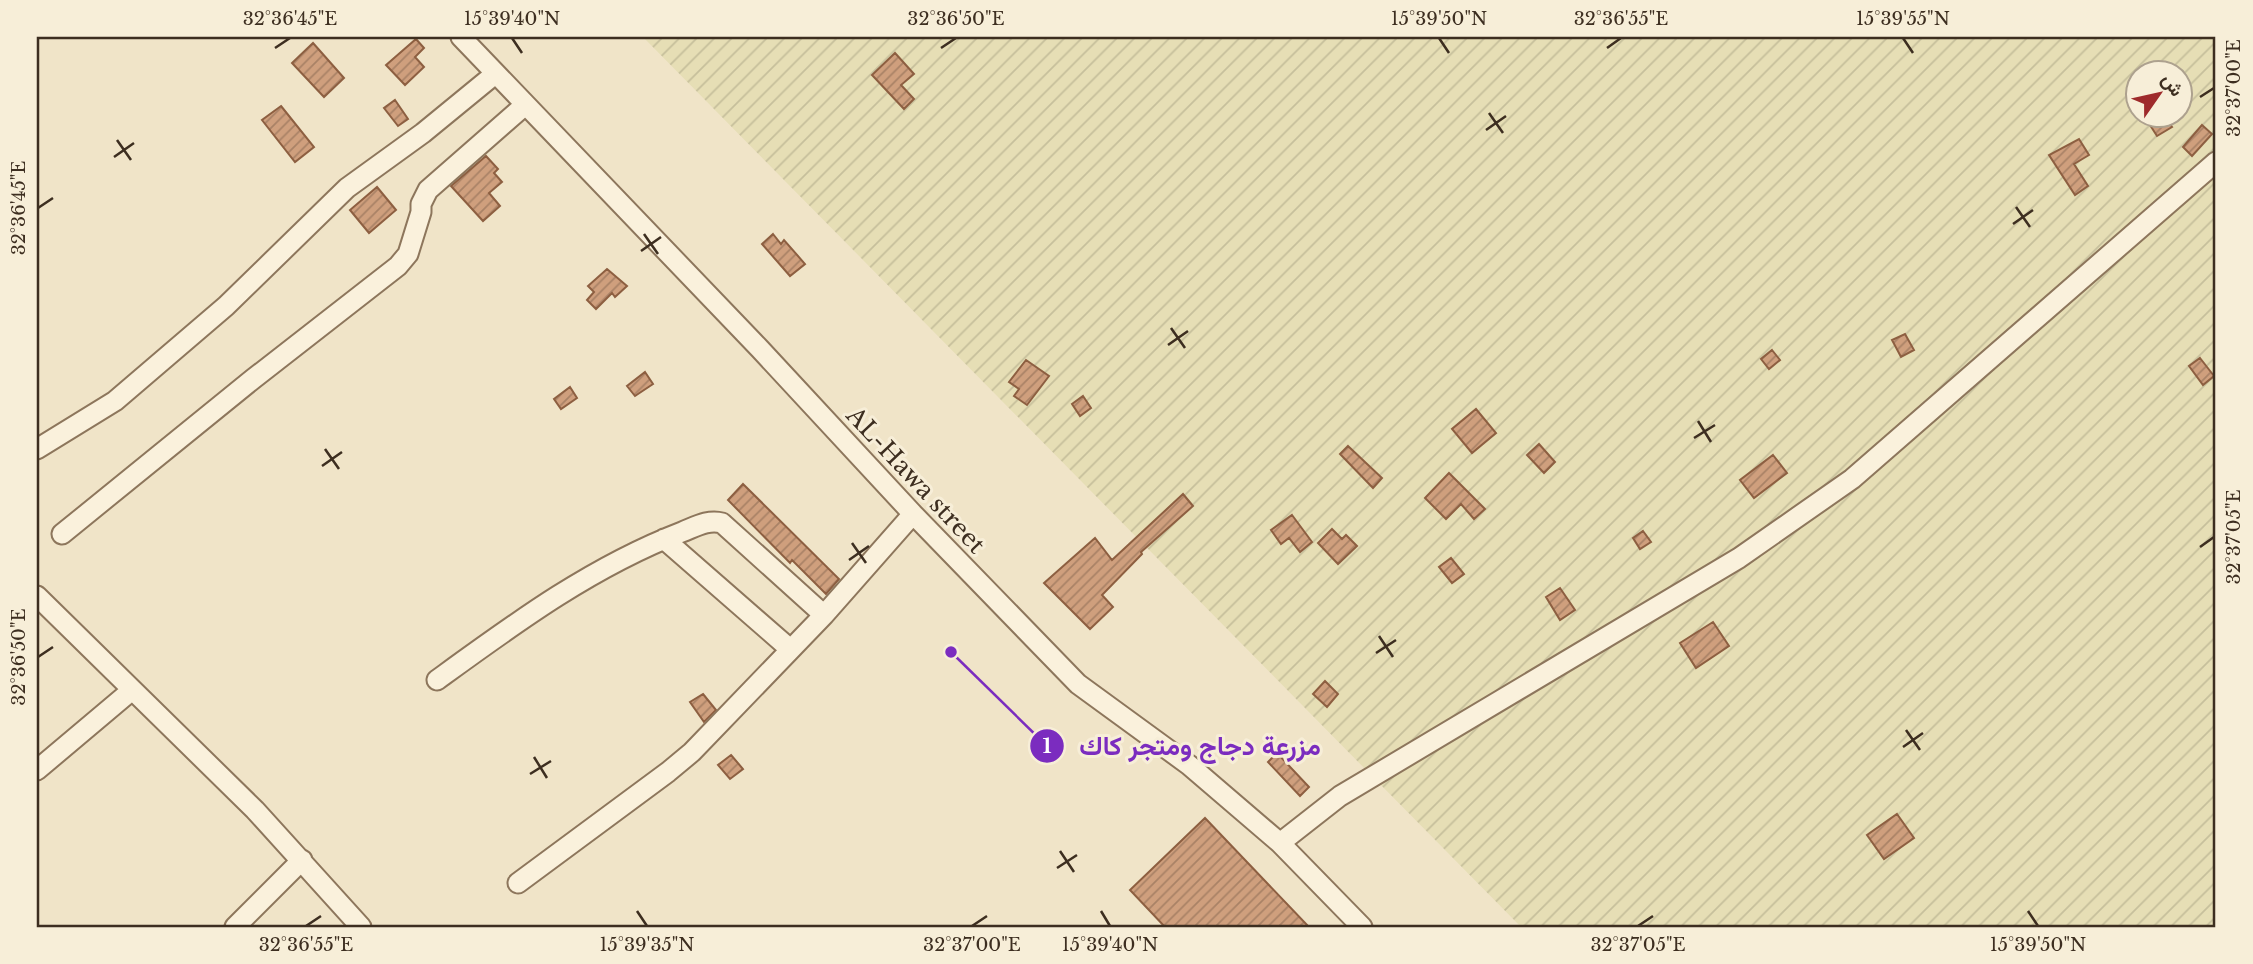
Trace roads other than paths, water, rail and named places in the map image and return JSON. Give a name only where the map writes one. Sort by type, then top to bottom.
[{"type":"street","name":"AL-Hawa street","points":[[461,37],[1078,684],[1189,765],[1280,843],[1362,927]]},
{"type":"street","points":[[37,450],[115,401],[226,306],[353,183],[423,133],[495,74]]},
{"type":"street","points":[[62,534],[398,266],[408,254],[421,204],[428,190],[525,105]]},
{"type":"street","points":[[1280,843],[1340,796],[1739,558],[1852,479],[2216,162]]},
{"type":"street","points":[[518,883],[692,752],[824,615],[913,514]]},
{"type":"street","points":[[437,680],[526,615],[604,568],[664,539],[713,520],[723,523],[824,615]]},
{"type":"street","points":[[664,539],[790,649]]},
{"type":"street","points":[[37,596],[255,810],[361,927]]},
{"type":"street","points":[[37,770],[132,690]]},
{"type":"street","points":[[235,927],[302,860]]},
{"type":"place","name":"مزرعة دجاج ومتجر كاك","points":[[951,652]]}]
